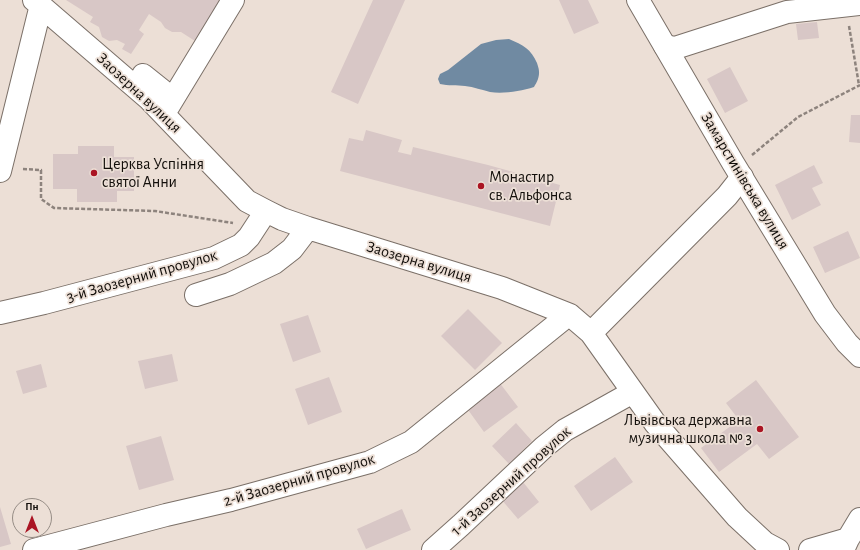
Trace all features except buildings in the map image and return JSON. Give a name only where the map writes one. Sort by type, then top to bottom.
[{"type":"street","points":[[168,106],[233,0]]},
{"type":"street","name":"Замарстинівська вулиця","points":[[638,0],[825,314],[847,343],[860,356]]},
{"type":"street","points":[[0,169],[41,2]]},
{"type":"street","name":"Заозерна вулиця","points":[[41,2],[149,99],[168,106],[247,201],[282,219],[502,288],[570,315],[591,332],[655,423],[737,517],[765,543],[778,550]]},
{"type":"street","points":[[665,46],[675,48],[788,6],[853,5]]},
{"type":"street","points":[[591,332],[727,196],[738,170]]},
{"type":"street","name":"3-й Заозерний провулок","points":[[0,313],[44,303],[214,258],[241,245],[249,237],[266,211]]},
{"type":"street","points":[[196,295],[230,284],[274,263],[292,249],[308,228]]},
{"type":"street","name":"2-й Заозерний провулок","points":[[34,550],[231,500],[370,462],[410,442],[570,315]]},
{"type":"street","name":"1-й Заозерний провулок","points":[[433,550],[544,447],[565,430],[633,392]]},
{"type":"street","points":[[810,550],[845,544],[860,518]]},
{"type":"path","points":[[738,170],[745,160],[798,117],[859,85],[853,5]]},
{"type":"path","points":[[0,169],[41,170],[41,199],[54,208],[155,211],[239,224]]},
{"type":"water","points":[[509,39],[526,48],[535,58],[539,73],[534,87],[512,92],[495,93],[468,86],[440,84],[438,79],[440,74],[448,70],[481,44],[496,40]]},
{"type":"place","name":"Церква Успіння святої Анни","points":[[94,173]]},
{"type":"place","name":"Монастир св. Альфонса","points":[[481,186]]},
{"type":"place","name":"Львівська державна музична школа № 3","points":[[760,429]]}]
